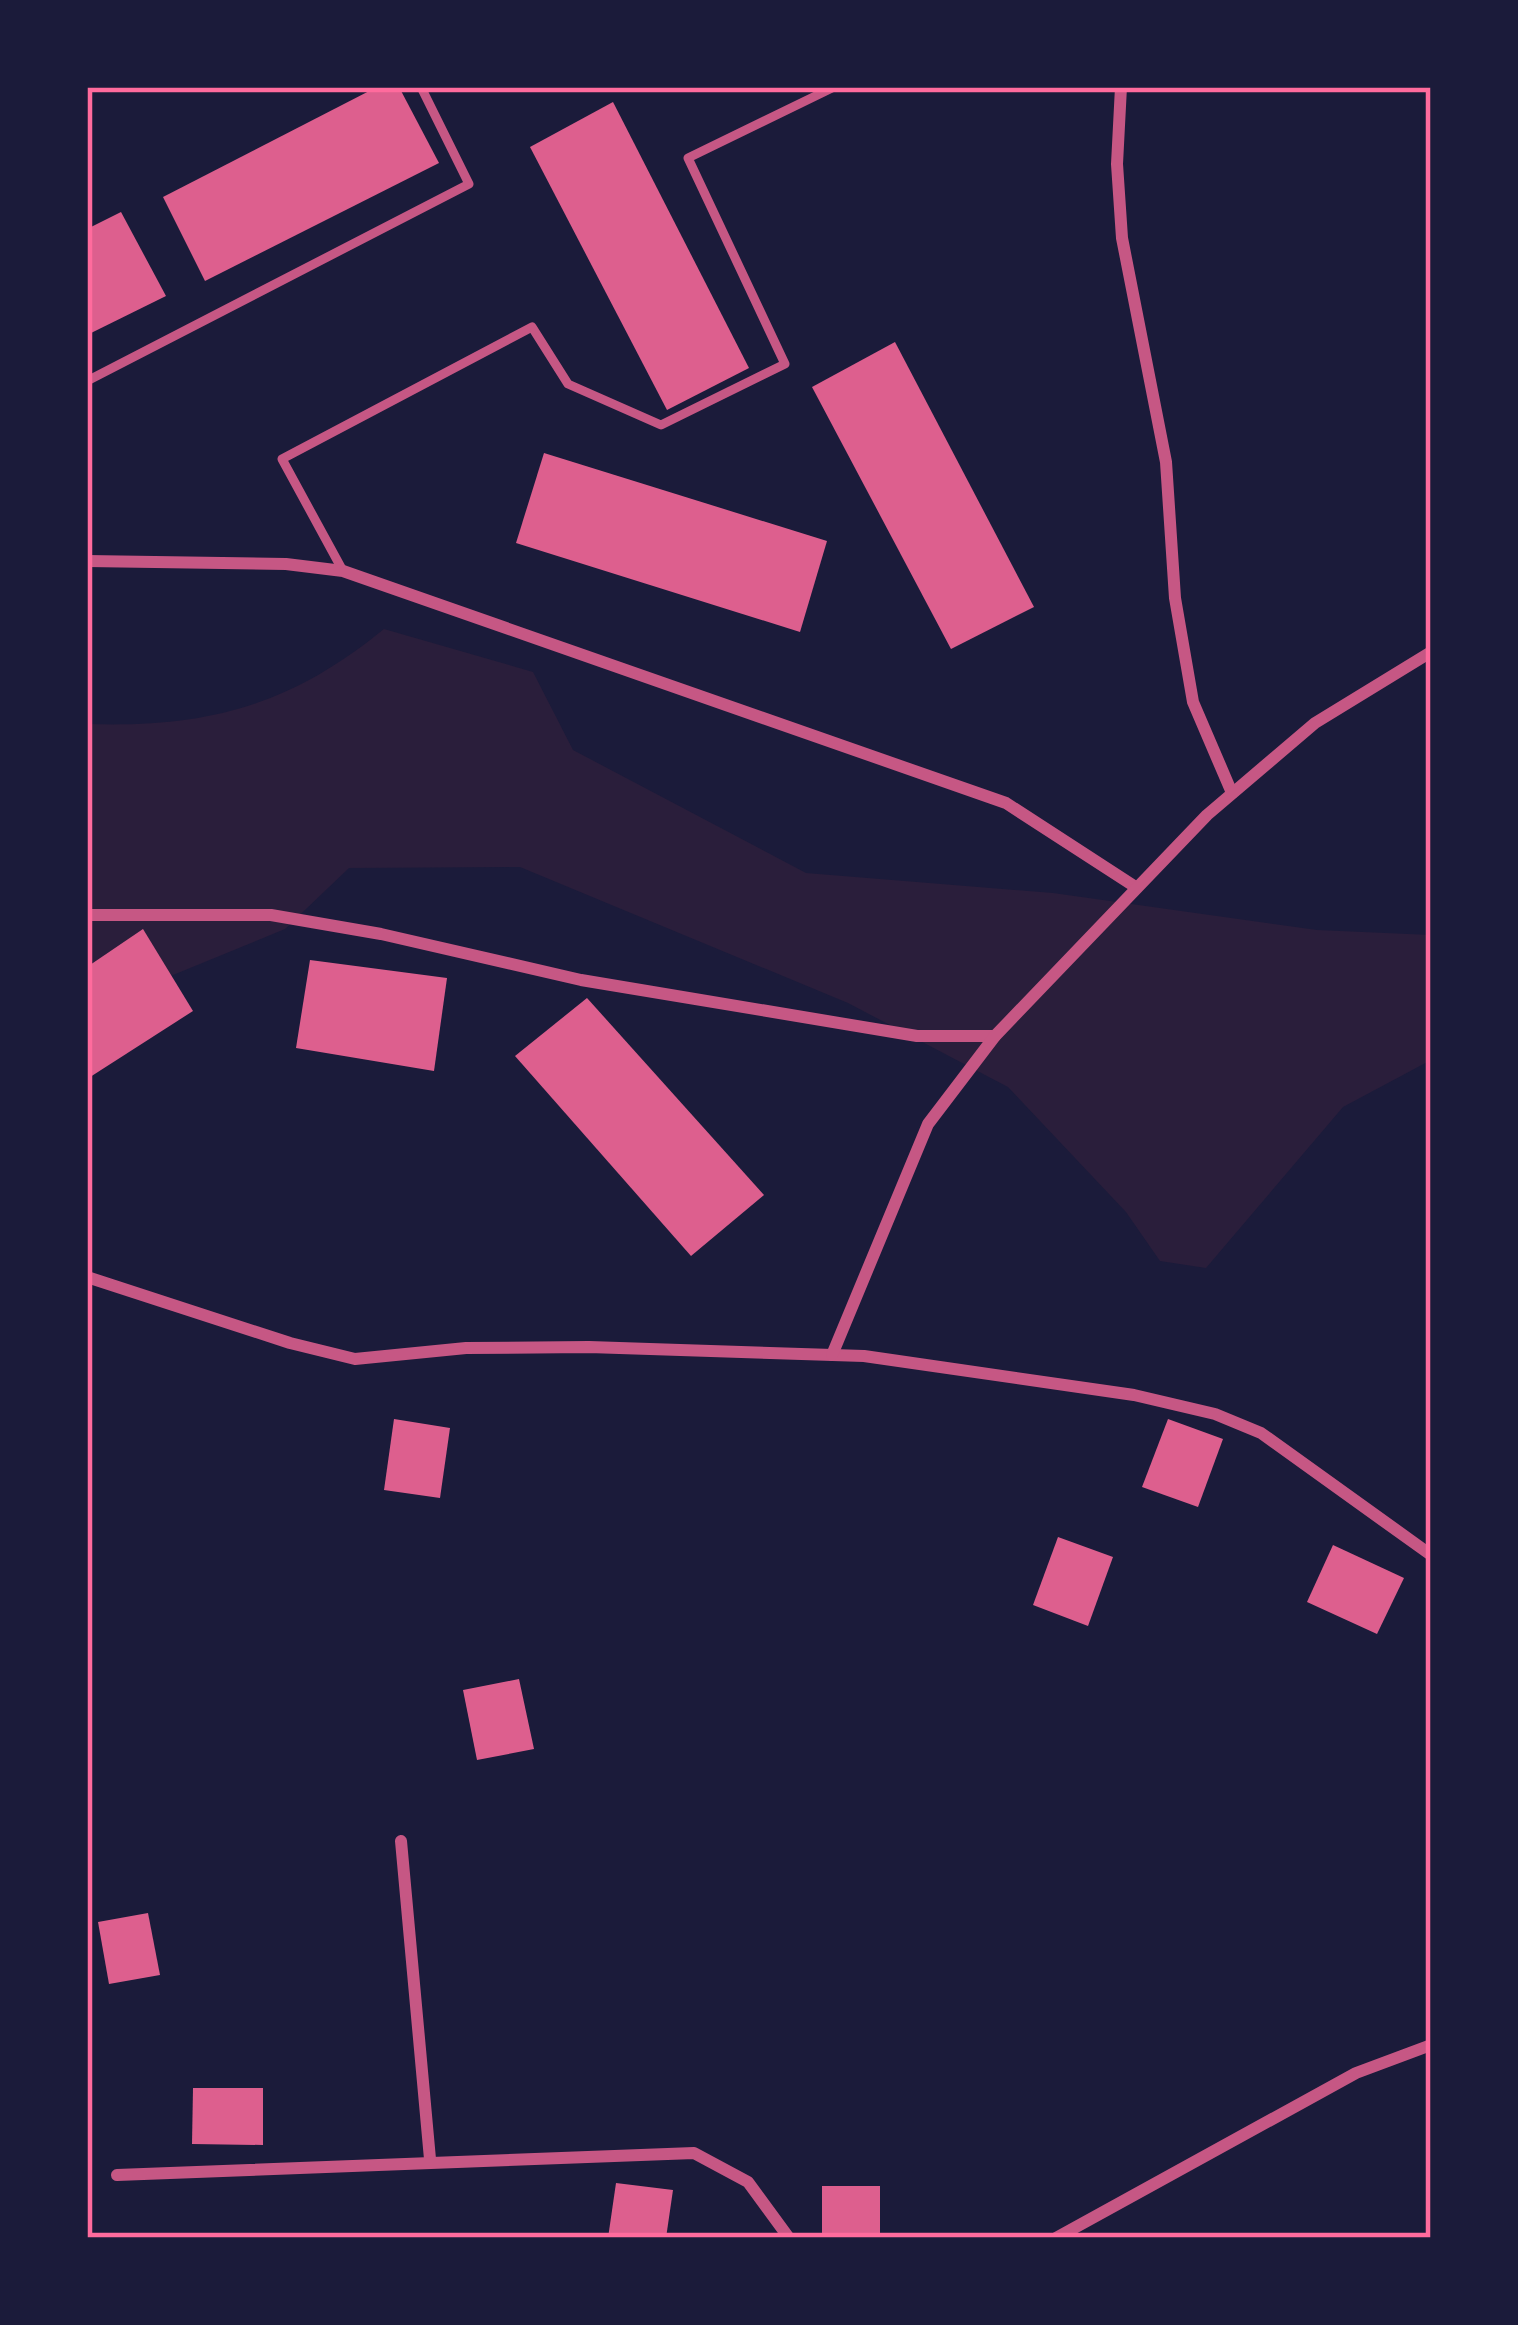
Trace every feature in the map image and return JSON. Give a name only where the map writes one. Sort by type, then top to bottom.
[{"type":"street","points":[[1121,87],[1117,164],[1122,238],[1166,462],[1174,598],[1193,702],[1232,793]]},
{"type":"street","points":[[87,561],[286,564],[343,571],[1006,803],[1134,886]]},
{"type":"street","points":[[832,1355],[928,1124],[994,1036],[1134,886],[1232,793],[1316,723],[1405,663],[1431,652]]},
{"type":"street","points":[[87,915],[271,915],[671,995],[917,1036],[994,1036]]},
{"type":"street","points":[[87,1277],[290,1343],[355,1359],[548,1347],[832,1355],[1134,1396],[1215,1414],[1262,1433],[1431,1555]]},
{"type":"street","points":[[400,1841],[430,2159]]},
{"type":"street","points":[[1056,2238],[1356,2073],[1431,2045]]},
{"type":"street","points":[[117,2175],[430,2159],[694,2153],[748,2182],[789,2238]]},
{"type":"lane","points":[[87,381],[470,184],[421,87]]},
{"type":"lane","points":[[343,571],[282,460],[532,327],[568,384],[661,425],[785,364],[688,158],[834,87]]},
{"type":"shaded area","points":[[384,629],[533,672],[573,750],[806,873],[1053,893],[1317,930],[1431,935],[1431,1060],[1343,1107],[1206,1268],[1160,1261],[1126,1212],[1008,1087],[848,1003],[520,867],[349,868],[285,929],[173,975],[87,968],[87,724],[170,722],[245,707],[315,677]]},
{"type":"building","points":[[377,87],[399,87],[439,163],[205,281],[163,197]]},
{"type":"building","points":[[613,102],[749,368],[667,410],[530,147]]},
{"type":"building","points":[[121,212],[166,296],[87,335],[87,229]]},
{"type":"building","points":[[895,342],[1034,607],[951,649],[812,387]]},
{"type":"building","points":[[544,453],[827,541],[800,632],[516,543]]},
{"type":"building","points":[[143,929],[193,1011],[87,1079],[87,967]]},
{"type":"building","points":[[310,960],[447,978],[434,1071],[296,1048]]},
{"type":"building","points":[[587,998],[764,1195],[691,1256],[515,1056]]},
{"type":"building","points":[[394,1419],[450,1428],[440,1498],[384,1490]]},
{"type":"building","points":[[1168,1419],[1223,1439],[1198,1507],[1142,1487]]},
{"type":"building","points":[[1058,1537],[1113,1557],[1088,1626],[1033,1605]]},
{"type":"building","points":[[1333,1545],[1404,1578],[1377,1634],[1307,1602]]},
{"type":"building","points":[[519,1679],[534,1749],[477,1760],[463,1690]]},
{"type":"building","points":[[148,1913],[160,1975],[109,1984],[98,1922]]},
{"type":"building","points":[[193,2088],[263,2088],[263,2145],[192,2144]]},
{"type":"building","points":[[616,2183],[673,2190],[666,2238],[608,2238]]},
{"type":"building","points":[[822,2186],[880,2186],[880,2238],[822,2238]]}]
